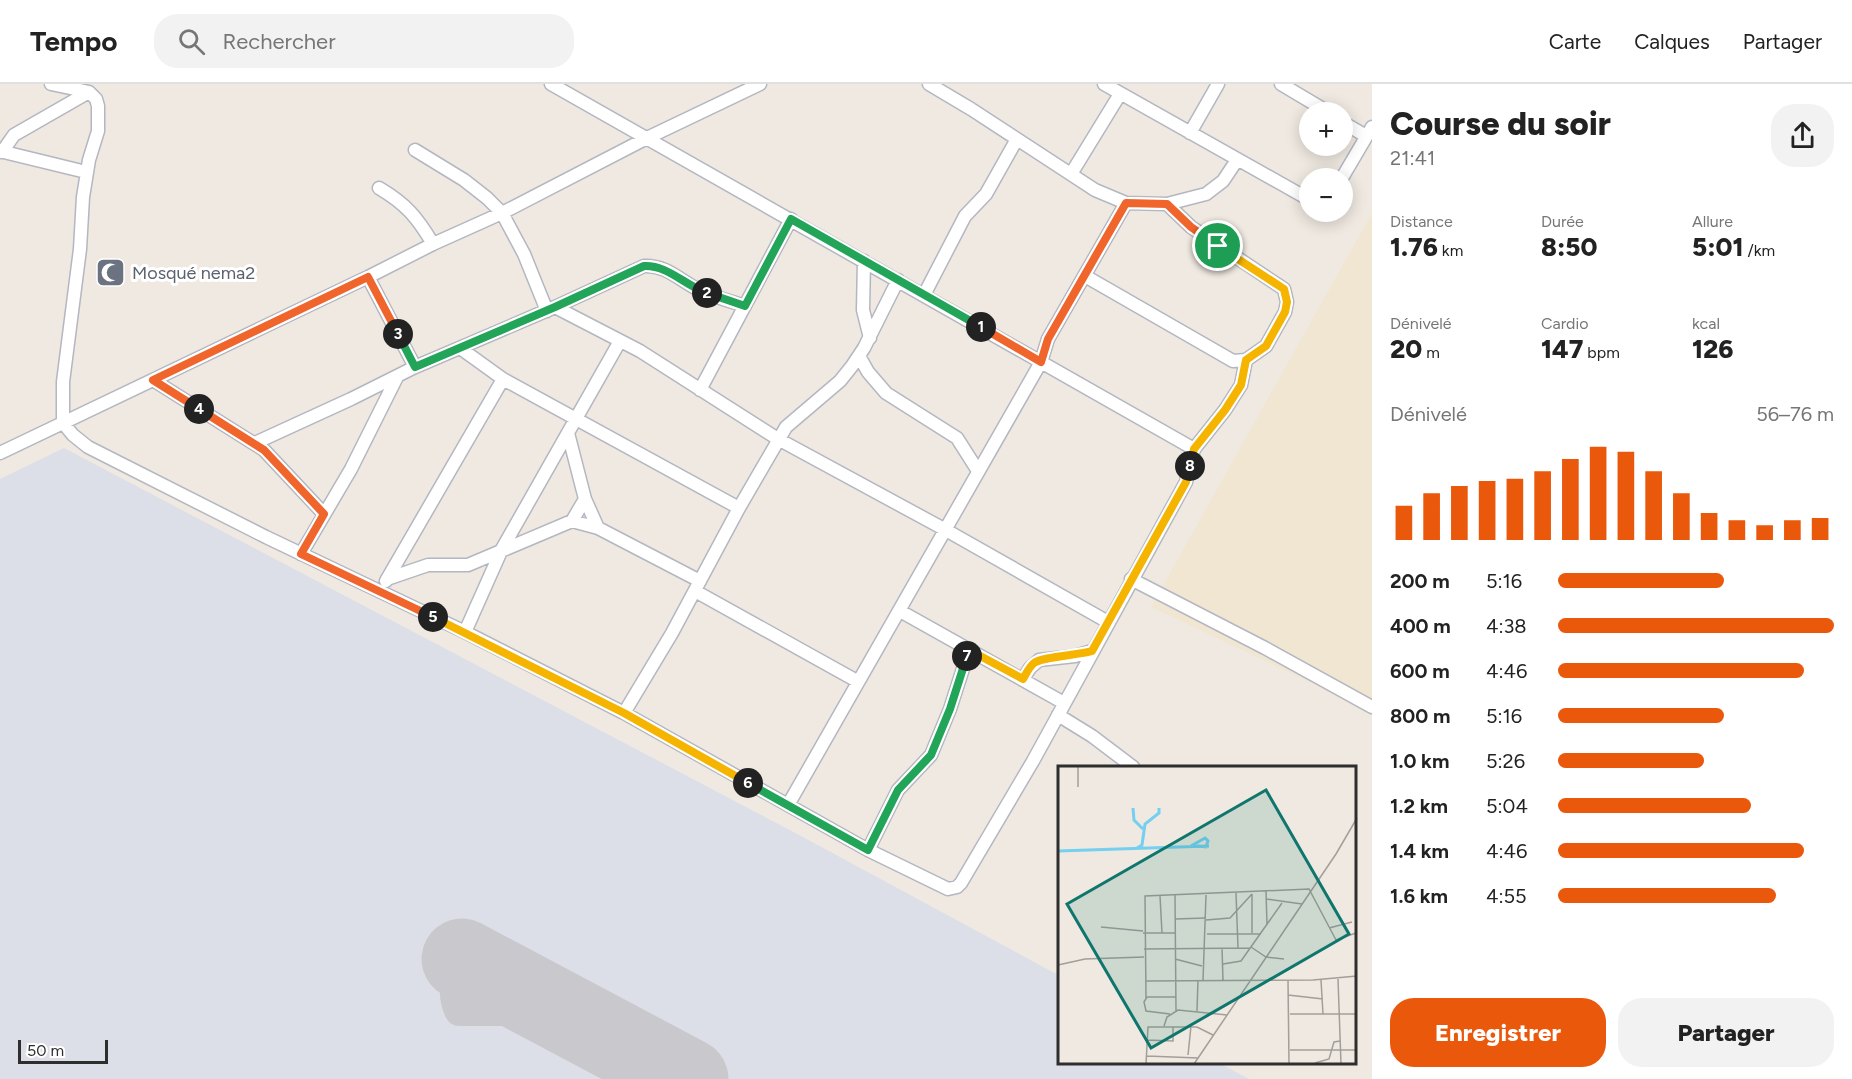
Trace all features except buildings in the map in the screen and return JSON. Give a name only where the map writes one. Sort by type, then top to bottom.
[{"type":"street","points":[[51,84],[89,92],[96,99],[98,106],[95,141],[86,172],[78,269],[63,382],[63,423],[73,435],[88,447],[380,593],[465,632],[624,713],[868,850],[942,887],[957,888],[980,852],[1186,482],[1194,449],[1225,410],[1241,385],[1246,360]]},
{"type":"street","points":[[552,84],[1194,449]]},
{"type":"street","points":[[0,453],[502,213],[647,138],[760,84]]},
{"type":"street","points":[[929,84],[1095,190],[1126,203],[1167,204],[1192,199],[1216,188],[1237,160]]},
{"type":"street","points":[[1104,84],[1299,194]]},
{"type":"street","points":[[1190,133],[1218,84]]},
{"type":"street","points":[[1281,84],[1311,102]]},
{"type":"street","points":[[86,172],[1,151],[14,135],[89,92]]},
{"type":"street","points":[[1071,174],[1120,94]]},
{"type":"street","points":[[1347,168],[1369,131],[1353,126]]},
{"type":"street","points":[[924,295],[965,216],[986,194],[1017,139]]},
{"type":"street","points":[[415,150],[464,180],[502,213],[551,309],[640,351],[778,439],[1108,622]]},
{"type":"street","points":[[379,188],[408,208],[420,221],[433,244]]},
{"type":"street","points":[[788,805],[1041,362],[1048,339],[1126,203]]},
{"type":"street","points":[[1085,276],[1233,361],[1246,360],[1266,346],[1285,312],[1287,302],[1284,289],[1191,227],[1167,204]]},
{"type":"street","points":[[700,390],[791,219]]},
{"type":"street","points":[[864,261],[863,310],[870,338]]},
{"type":"street","points":[[255,443],[415,367],[551,309],[644,266],[655,266],[667,270],[682,282],[745,306]]},
{"type":"street","points":[[368,277],[415,367]]},
{"type":"street","points":[[624,713],[672,633],[778,439],[795,418],[840,381],[859,357],[898,280]]},
{"type":"street","points":[[465,632],[502,549],[620,341]]},
{"type":"street","points":[[460,348],[503,379],[739,508]]},
{"type":"street","points":[[859,357],[868,372],[886,393],[957,438],[978,471]]},
{"type":"street","points":[[301,554],[351,469],[397,377]]},
{"type":"street","points":[[380,593],[503,379]]},
{"type":"street","points":[[153,380],[255,443],[324,514]]},
{"type":"street","points":[[568,433],[585,498],[598,528]]},
{"type":"street","points":[[546,473],[575,458]]},
{"type":"street","points":[[572,521],[585,498]]},
{"type":"street","points":[[387,579],[428,565],[468,565],[481,561],[502,549],[572,521],[598,528],[857,681]]},
{"type":"street","points":[[1131,579],[1265,648],[1372,707]]},
{"type":"street","points":[[900,610],[1023,679],[1132,766]]},
{"type":"street","points":[[868,850],[898,790],[931,755],[950,709],[969,650]]},
{"type":"street","points":[[1023,679],[1039,660],[1075,656],[1092,651]]},
{"type":"shaded area","points":[[1372,213],[1372,716],[1312,683],[1151,607]]},
{"type":"shaded area","points":[[64,448],[801,836],[1058,975],[1058,1064],[1221,1064],[1249,1079],[0,1079],[0,479]]},
{"type":"taxiway","points":[[526,993],[511,969],[490,960],[471,964],[464,970],[456,988],[456,999],[460,1010],[556,1010]]},
{"type":"runway","points":[[462,959],[688,1079]]},
{"type":"place","name":"Mosqué nema2","points":[[111,273]]},
{"type":"route","points":[[1126,203],[1167,204],[1191,227],[1218,246],[1284,289],[1287,302],[1285,312],[1266,346],[1246,360],[1241,385],[1225,410],[1194,449],[1186,482],[1092,651],[1075,656],[1039,660],[1023,679],[969,650],[950,709],[931,755],[898,790],[868,850],[624,713],[465,632],[301,554],[324,514],[264,450],[153,380],[368,277],[415,367],[644,266],[655,266],[667,270],[682,282],[745,306],[791,219],[1041,362],[1048,339],[1126,203]]}]
